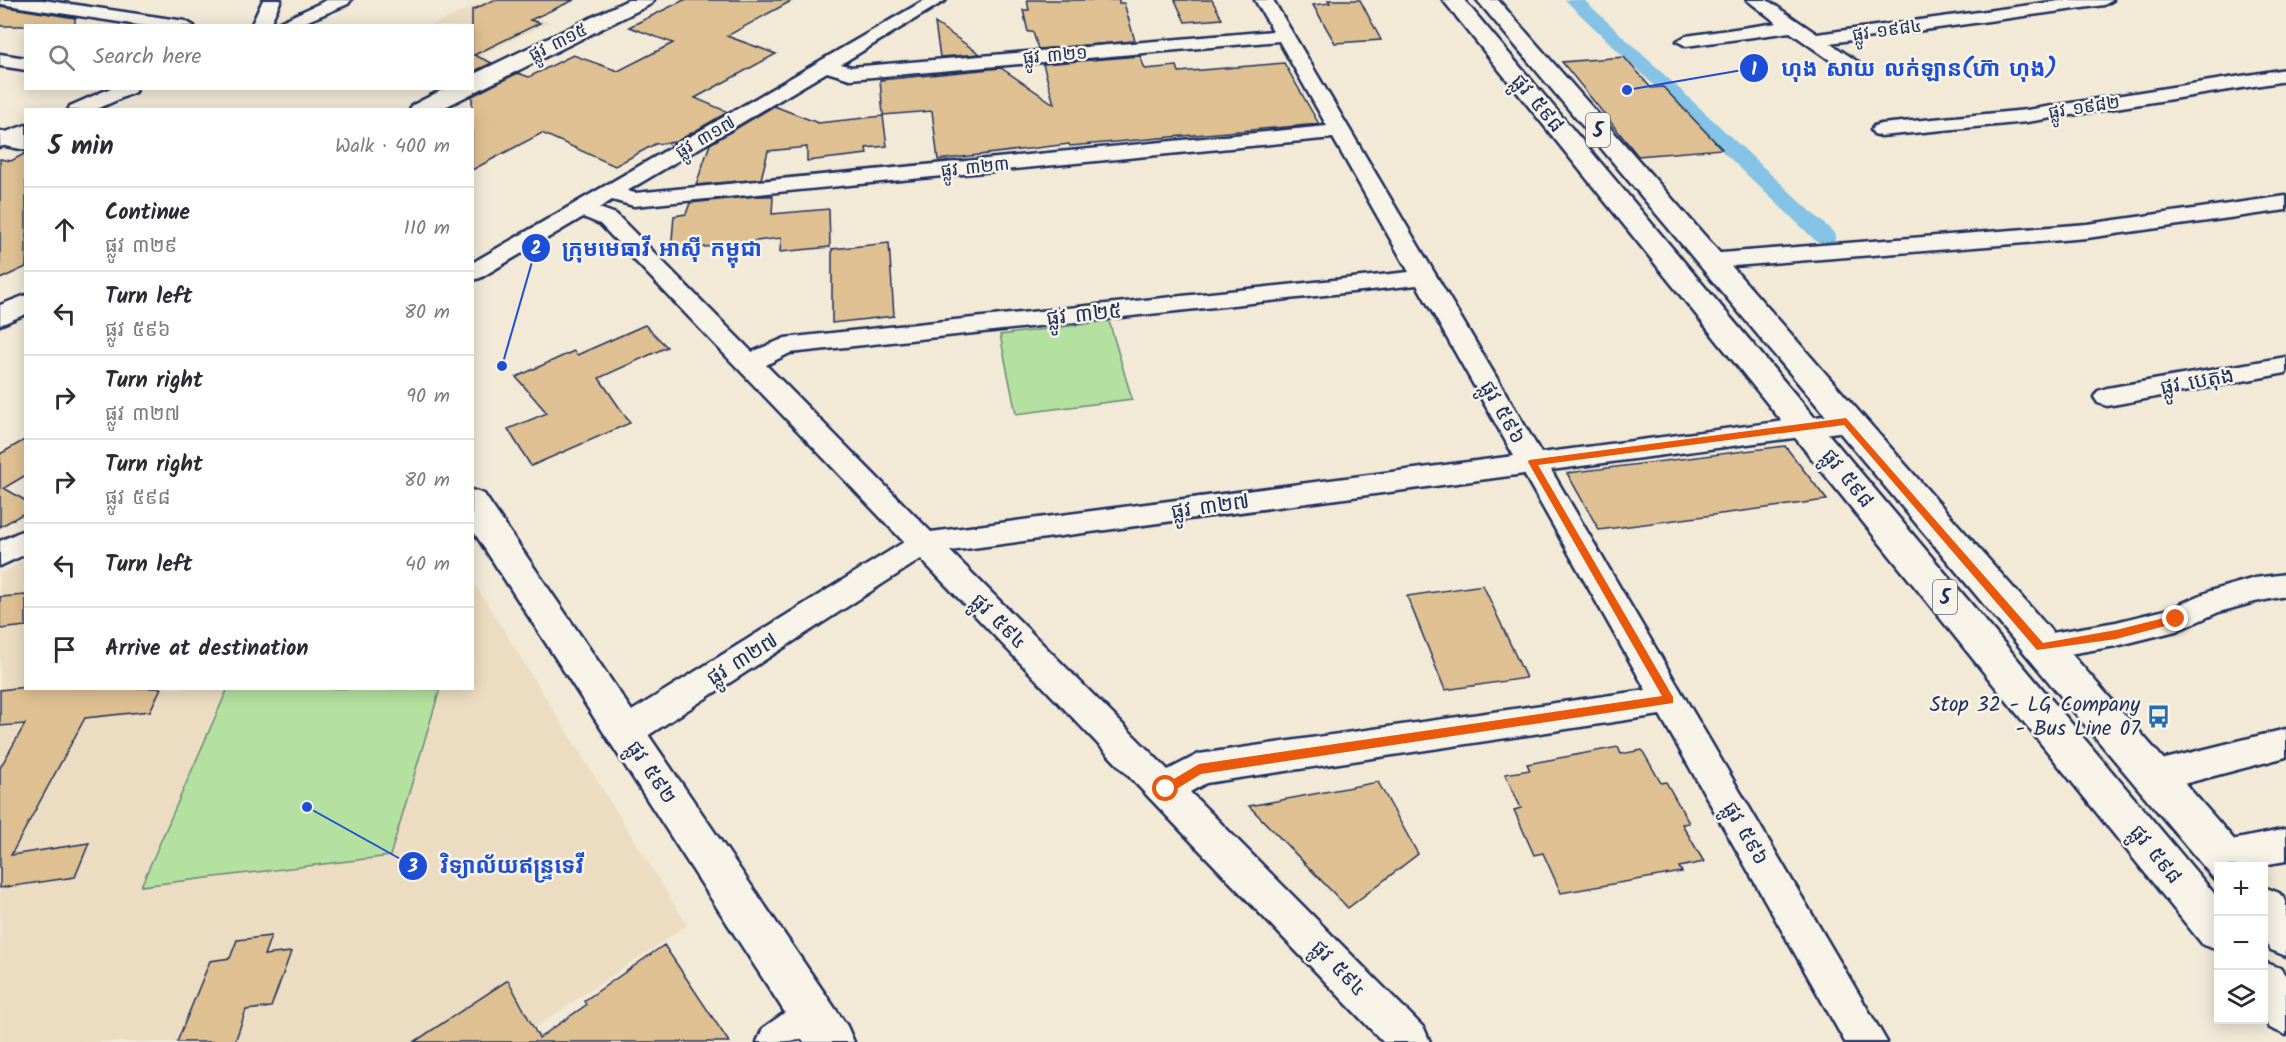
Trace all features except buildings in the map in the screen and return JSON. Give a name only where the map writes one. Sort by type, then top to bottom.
[{"type":"main road","name":"ផ្លូវ ៣១៥","points":[[474,83],[644,0]]},
{"type":"main road","name":"ផ្លូវ ៥៩៨","points":[[1453,0],[2214,925]]},
{"type":"main road","name":"ផ្លូវ ៥៩៨","points":[[1486,0],[2225,862]]},
{"type":"main road","points":[[425,108],[460,90]]},
{"type":"main road","points":[[0,316],[24,304]]},
{"type":"main road","name":"ផ្លូវ ៥៩២","points":[[474,505],[823,1029]]},
{"type":"main road","points":[[2268,913],[2286,934]]},
{"type":"main road","points":[[2268,989],[2286,1012]]},
{"type":"street","points":[[7,0],[171,24]]},
{"type":"street","points":[[261,24],[272,0]]},
{"type":"street","points":[[285,24],[342,0]]},
{"type":"street","name":"ផ្លូវ ៣១៧","points":[[474,272],[937,0]]},
{"type":"street","name":"ផ្លូវ ៥៩៦","points":[[1264,0],[1868,1042]]},
{"type":"street","points":[[1756,0],[1851,66]]},
{"type":"street","name":"ផ្លូវ ១៩៨៤","points":[[1813,40],[2104,0]]},
{"type":"street","points":[[1686,41],[1793,26]]},
{"type":"street","name":"ផ្លូវ ៣២១","points":[[826,66],[850,73],[1285,35]]},
{"type":"street","points":[[0,60],[24,64]]},
{"type":"street","name":"ផ្លូវ ១៩៨២","points":[[1881,130],[2027,116],[2286,75]]},
{"type":"street","points":[[82,108],[123,90]]},
{"type":"street","name":"ផ្លូវ ៣២៣","points":[[610,192],[634,200],[1340,131]]},
{"type":"street","points":[[1709,261],[2087,231],[2286,203]]},
{"type":"street","name":"ផ្លូវ ៥៩៤","points":[[583,209],[608,219],[923,544],[1166,789],[1410,1042]]},
{"type":"street","name":"ផ្លូវ ៣២៥","points":[[748,364],[784,346],[1425,277]]},
{"type":"street","name":"ផ្លូវ បេតុង","points":[[2108,397],[2286,365]]},
{"type":"street","name":"ផ្លូវ ៣២៧","points":[[626,732],[923,544],[1846,422]]},
{"type":"street","points":[[0,555],[24,541]]},
{"type":"street","points":[[2040,647],[2066,645],[2166,622],[2210,603],[2255,590],[2286,585]]},
{"type":"street","points":[[1166,789],[1199,769],[1669,700]]},
{"type":"street","points":[[2153,777],[2286,743]]},
{"type":"street","points":[[2225,862],[2286,845]]},
{"type":"street","points":[[777,1042],[823,1029]]},
{"type":"shaded area","points":[[487,0],[549,22],[474,59],[474,24],[435,24]]},
{"type":"shaded area","points":[[24,560],[24,690],[474,690],[474,583],[687,925],[514,1042],[0,1042],[0,574]]},
{"type":"green space","points":[[1109,321],[1132,399],[1016,414],[1000,335]]},
{"type":"green space","points":[[227,690],[440,690],[390,856],[141,886]]},
{"type":"waterway","points":[[1574,0],[1825,237]]},
{"type":"place","name":"ហុង សាយ លក់ឡាន(ហ៊ា ហុង)","points":[[1627,90]]},
{"type":"place","name":"ក្រុមមេធាវី អាស៊ី កម្ពុជា","points":[[502,366]]},
{"type":"place","name":"Stop 32 - LG Company - Bus Line 07","points":[[2158,716]]},
{"type":"place","name":"វិទ្យាល័យឥន្រ្ទទេវី","points":[[307,807]]},
{"type":"route","points":[[1166,789],[1199,769],[1669,700],[1532,462],[1846,422],[2040,647],[2066,645],[2176,619]]}]
